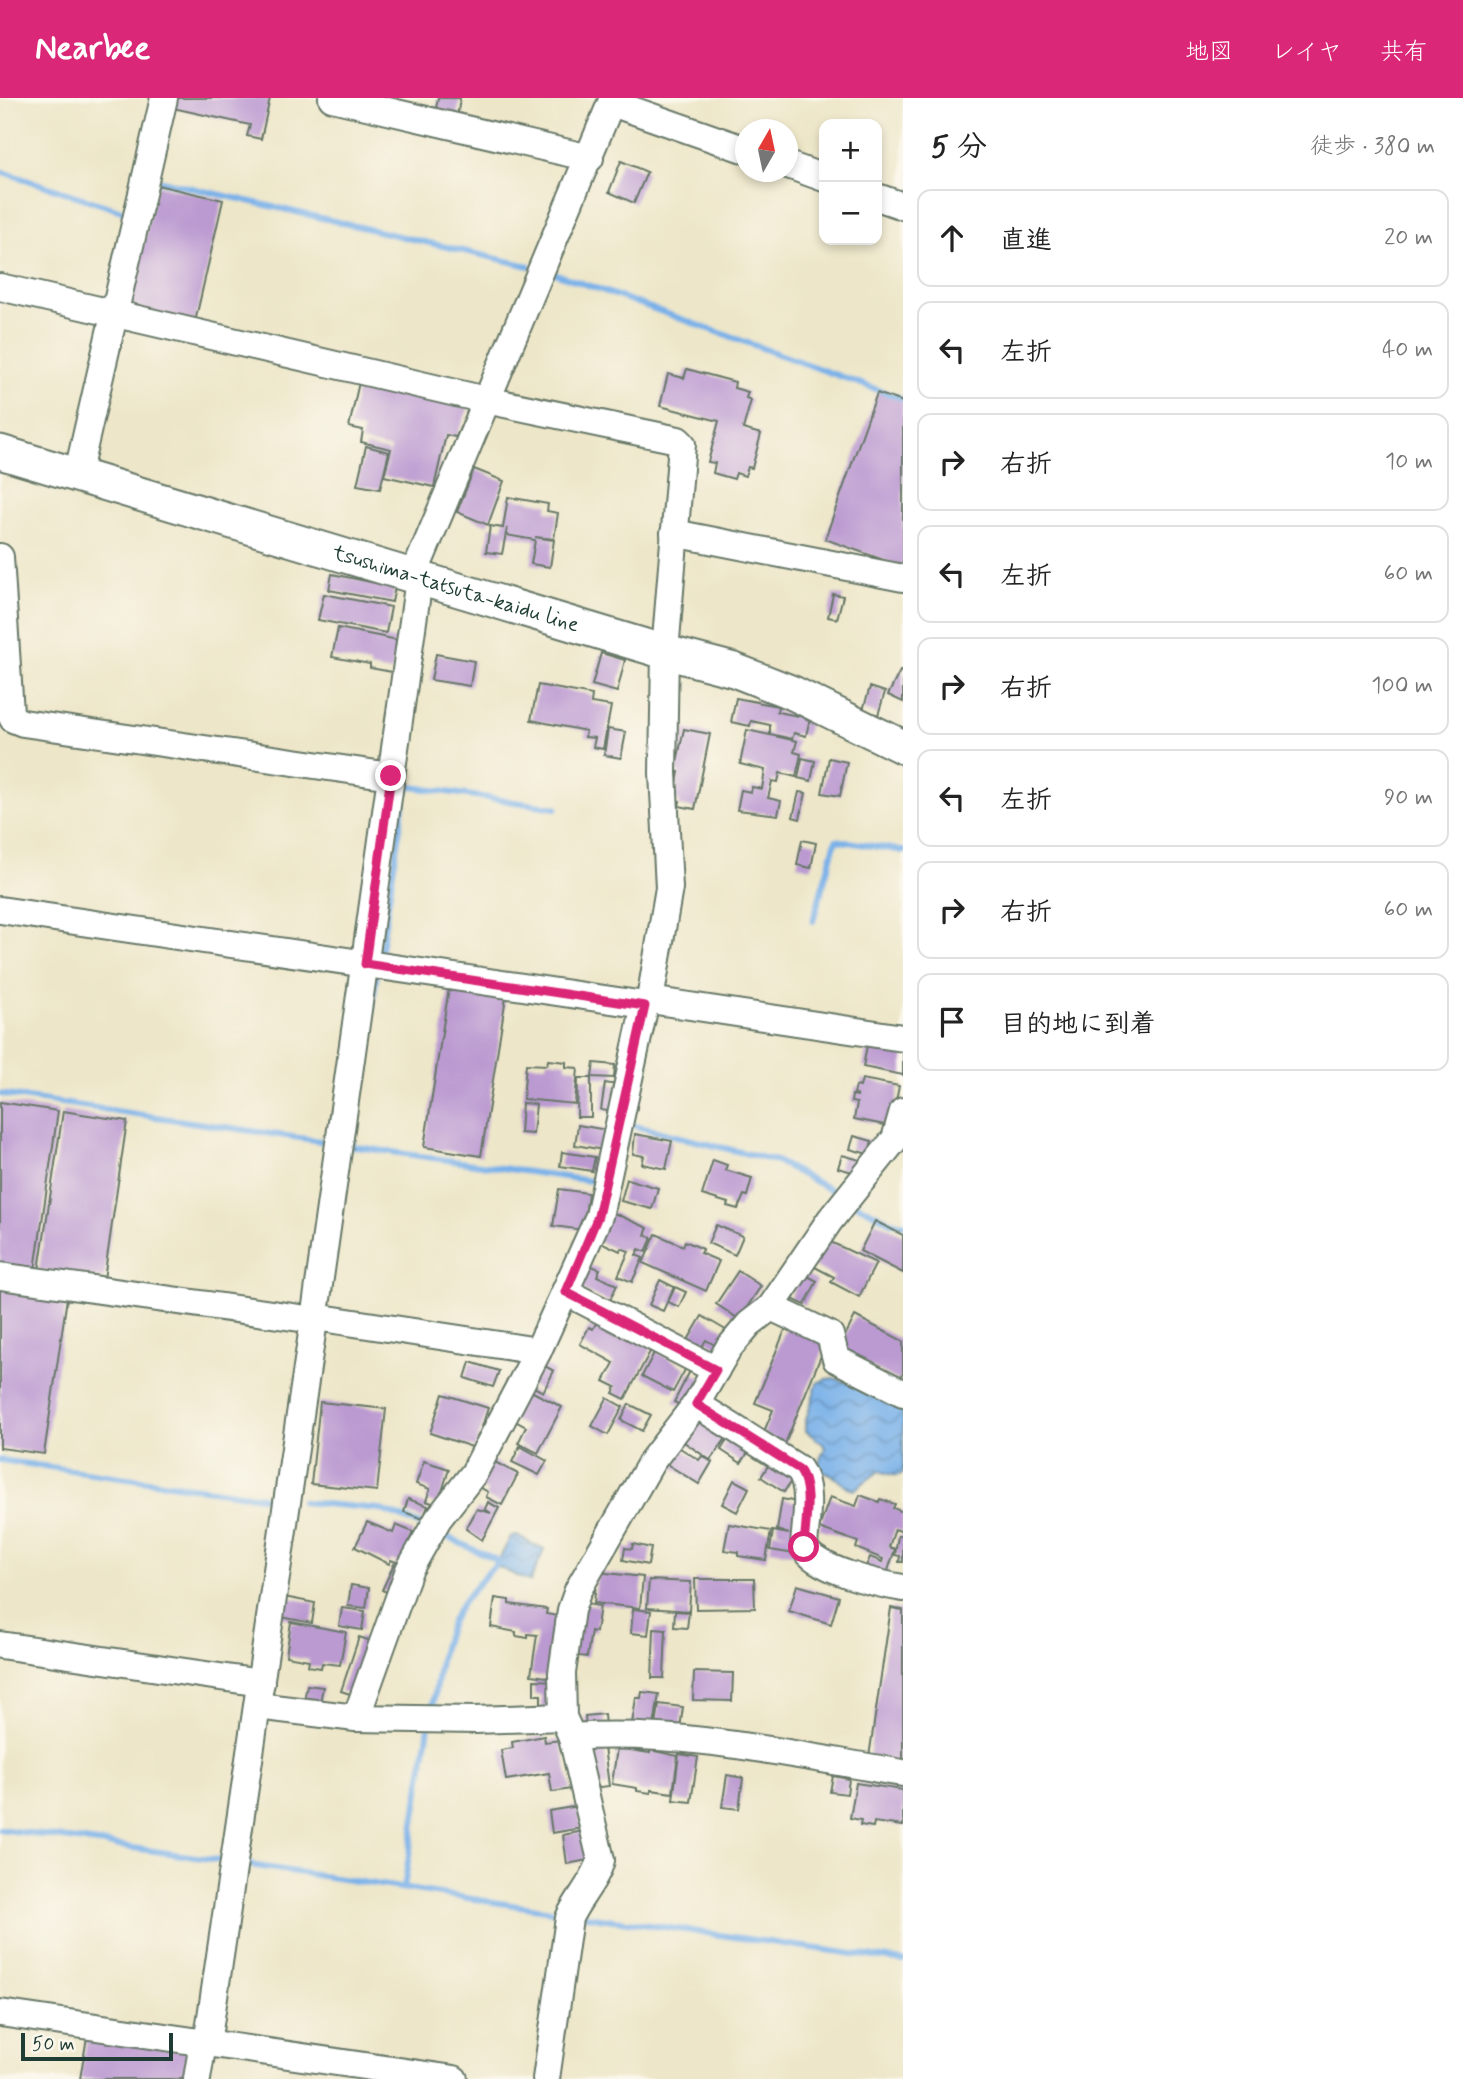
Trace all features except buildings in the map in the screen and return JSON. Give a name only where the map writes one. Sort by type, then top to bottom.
[{"type":"main road","name":"tsushima-tatsuta-kaidu line","points":[[0,453],[664,652],[734,670],[793,693],[903,747]]},
{"type":"street","points":[[77,476],[164,98]]},
{"type":"street","points":[[332,98],[590,158]]},
{"type":"street","points":[[197,2079],[205,2043],[259,1694],[314,1318],[391,776],[416,578],[486,400],[590,158],[612,100],[735,146]]},
{"type":"street","points":[[798,169],[819,176]]},
{"type":"street","points":[[882,199],[903,206]]},
{"type":"street","points":[[0,287],[486,400],[678,440],[682,444],[664,652],[663,773],[668,888],[647,1003],[598,1216],[538,1351],[474,1473],[438,1519],[409,1570],[356,1718]]},
{"type":"street","points":[[674,533],[903,578]]},
{"type":"street","points":[[0,557],[9,713],[13,719],[37,725],[391,776]]},
{"type":"street","points":[[0,910],[365,964],[903,1038]]},
{"type":"street","points":[[545,2079],[569,1918],[601,1860],[568,1727],[562,1673],[571,1611],[578,1590],[652,1461],[696,1404],[728,1349],[749,1324],[771,1307],[830,1220],[895,1139],[903,1111]]},
{"type":"street","points":[[0,1276],[538,1351]]},
{"type":"street","points":[[566,1292],[716,1370]]},
{"type":"street","points":[[771,1307],[830,1335],[836,1359],[903,1393]]},
{"type":"street","points":[[696,1404],[799,1469],[804,1476],[806,1493],[804,1547],[808,1554],[844,1573],[874,1584],[903,1588]]},
{"type":"street","points":[[0,1644],[259,1694],[356,1718],[475,1720],[568,1727],[709,1742],[903,1773]]},
{"type":"street","points":[[0,2013],[454,2079]]},
{"type":"water","points":[[834,1378],[882,1395],[903,1407],[903,1473],[896,1476],[879,1471],[854,1490],[831,1474],[818,1469],[825,1448],[806,1431],[806,1420],[817,1383]]},
{"type":"water","points":[[515,1535],[544,1550],[530,1582],[496,1566],[511,1536]]},
{"type":"waterway","points":[[0,171],[131,214]]},
{"type":"waterway","points":[[153,179],[529,266]]},
{"type":"waterway","points":[[554,273],[903,399]]},
{"type":"waterway","points":[[380,956],[406,786],[402,785]]},
{"type":"waterway","points":[[406,786],[556,808]]},
{"type":"waterway","points":[[813,921],[836,840],[903,851]]},
{"type":"waterway","points":[[363,1071],[377,972]]},
{"type":"waterway","points":[[0,1094],[327,1142]]},
{"type":"waterway","points":[[628,1124],[776,1161],[833,1191]]},
{"type":"waterway","points":[[352,1140],[351,1146],[591,1181]]},
{"type":"waterway","points":[[856,1204],[891,1222],[903,1224]]},
{"type":"waterway","points":[[0,1460],[276,1499]]},
{"type":"waterway","points":[[302,1502],[379,1509],[426,1527]]},
{"type":"waterway","points":[[432,1712],[441,1655],[452,1621],[467,1597],[499,1561],[438,1533]]},
{"type":"waterway","points":[[404,1888],[429,1726]]},
{"type":"waterway","points":[[0,1829],[224,1861]]},
{"type":"waterway","points":[[243,1864],[565,1913]]},
{"type":"waterway","points":[[579,1915],[903,1961]]},
{"type":"route","points":[[391,776],[365,964],[645,1006],[598,1216],[566,1292],[716,1370],[696,1404],[799,1469],[804,1476],[806,1493],[804,1547]]}]
